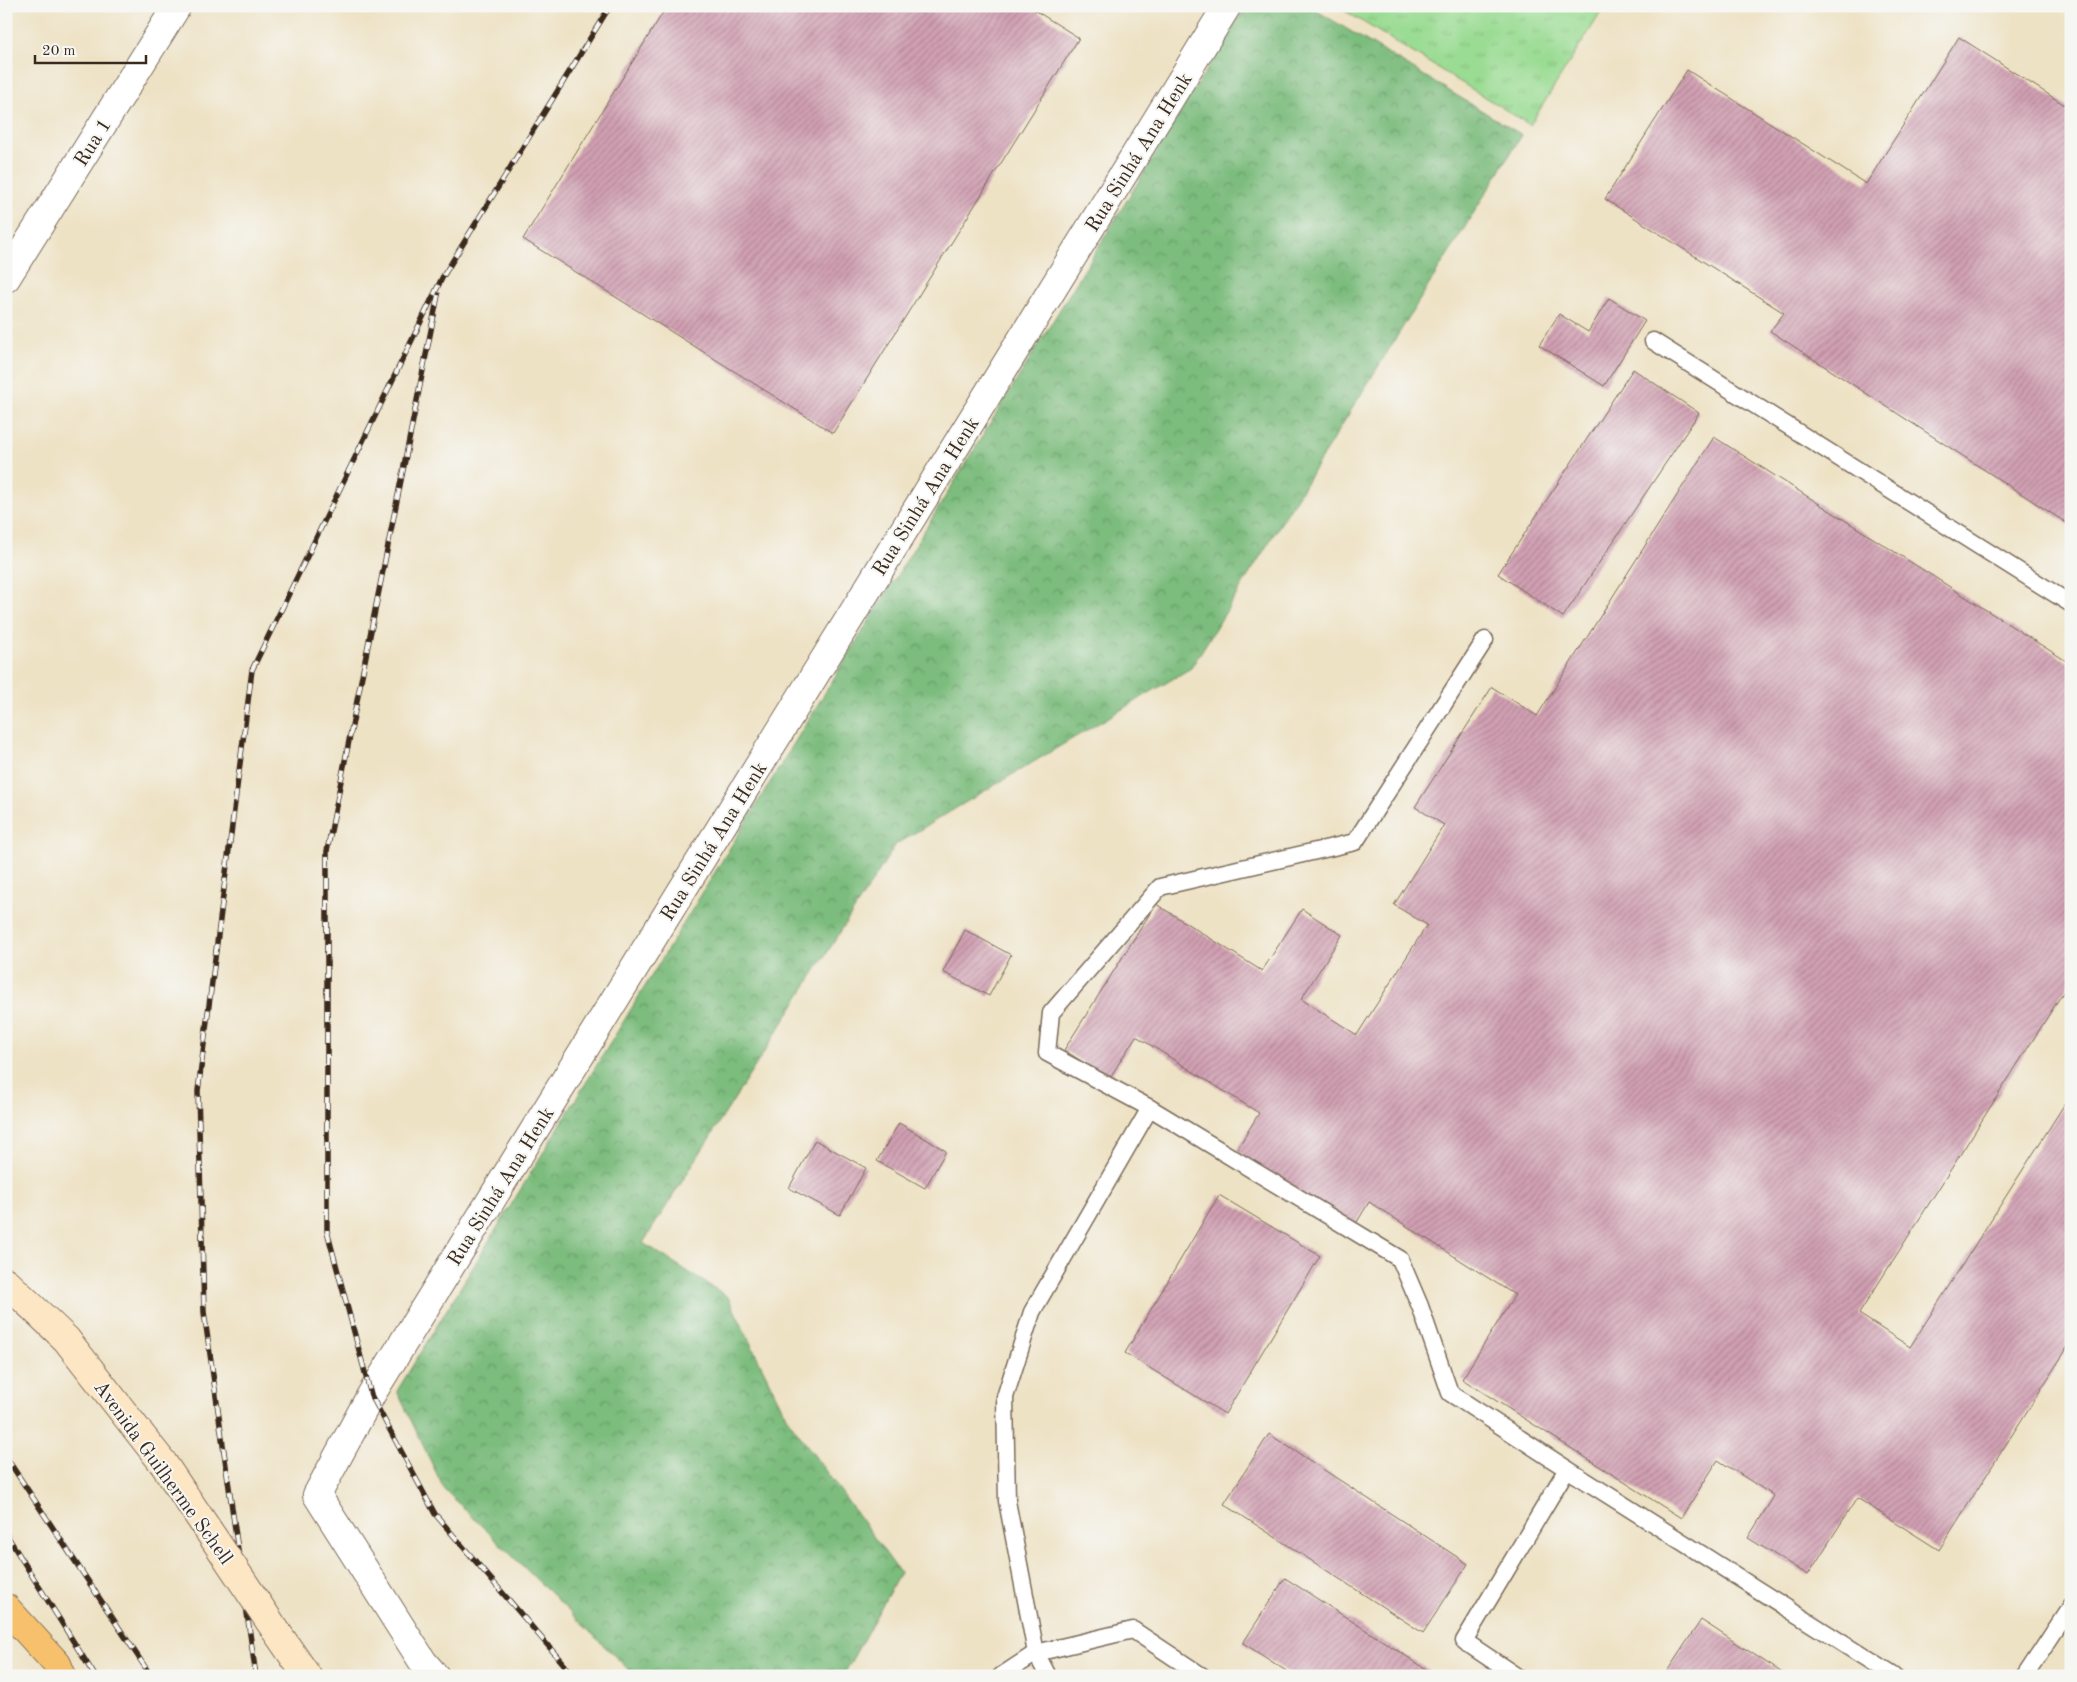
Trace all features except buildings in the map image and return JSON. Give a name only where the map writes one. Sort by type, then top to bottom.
[{"type":"highway","points":[[6,1608],[57,1664],[62,1676]]},
{"type":"main road","name":"Avenida Guilherme Schell","points":[[6,1282],[66,1339],[163,1463],[307,1676]]},
{"type":"street","name":"Rua 1","points":[[6,278],[177,6]]},
{"type":"street","name":"Rua Sinhá Ana Henk","points":[[435,1676],[423,1662],[317,1495],[371,1396],[1227,6]]},
{"type":"lane","points":[[1653,341],[2071,604]]},
{"type":"lane","points":[[1485,640],[1354,842],[1160,887],[1051,1013],[1047,1053],[1150,1108],[1400,1259],[1420,1306],[1450,1393],[1566,1469],[1894,1676]]},
{"type":"lane","points":[[1048,1676],[1036,1653],[1007,1501],[1005,1397],[1032,1312],[1150,1108]]},
{"type":"lane","points":[[1516,1676],[1464,1641],[1566,1469]]},
{"type":"lane","points":[[2025,1676],[2071,1606]]},
{"type":"lane","points":[[1001,1676],[1036,1653],[1133,1630],[1202,1676]]},
{"type":"green space","points":[[1246,6],[1309,6],[1522,135],[1191,668],[896,844],[643,1243],[728,1297],[787,1418],[900,1573],[843,1676],[635,1676],[444,1489],[397,1391]]},
{"type":"green space","points":[[1337,6],[1605,6],[1530,125]]},
{"type":"railway","points":[[256,1676],[204,1312],[198,1091],[252,670],[442,278],[610,6]]},
{"type":"railway","points":[[438,295],[327,851],[327,1231],[371,1395],[435,1514],[574,1676]]},
{"type":"railway","points":[[6,1457],[151,1676]]},
{"type":"railway","points":[[6,1534],[95,1676]]}]
